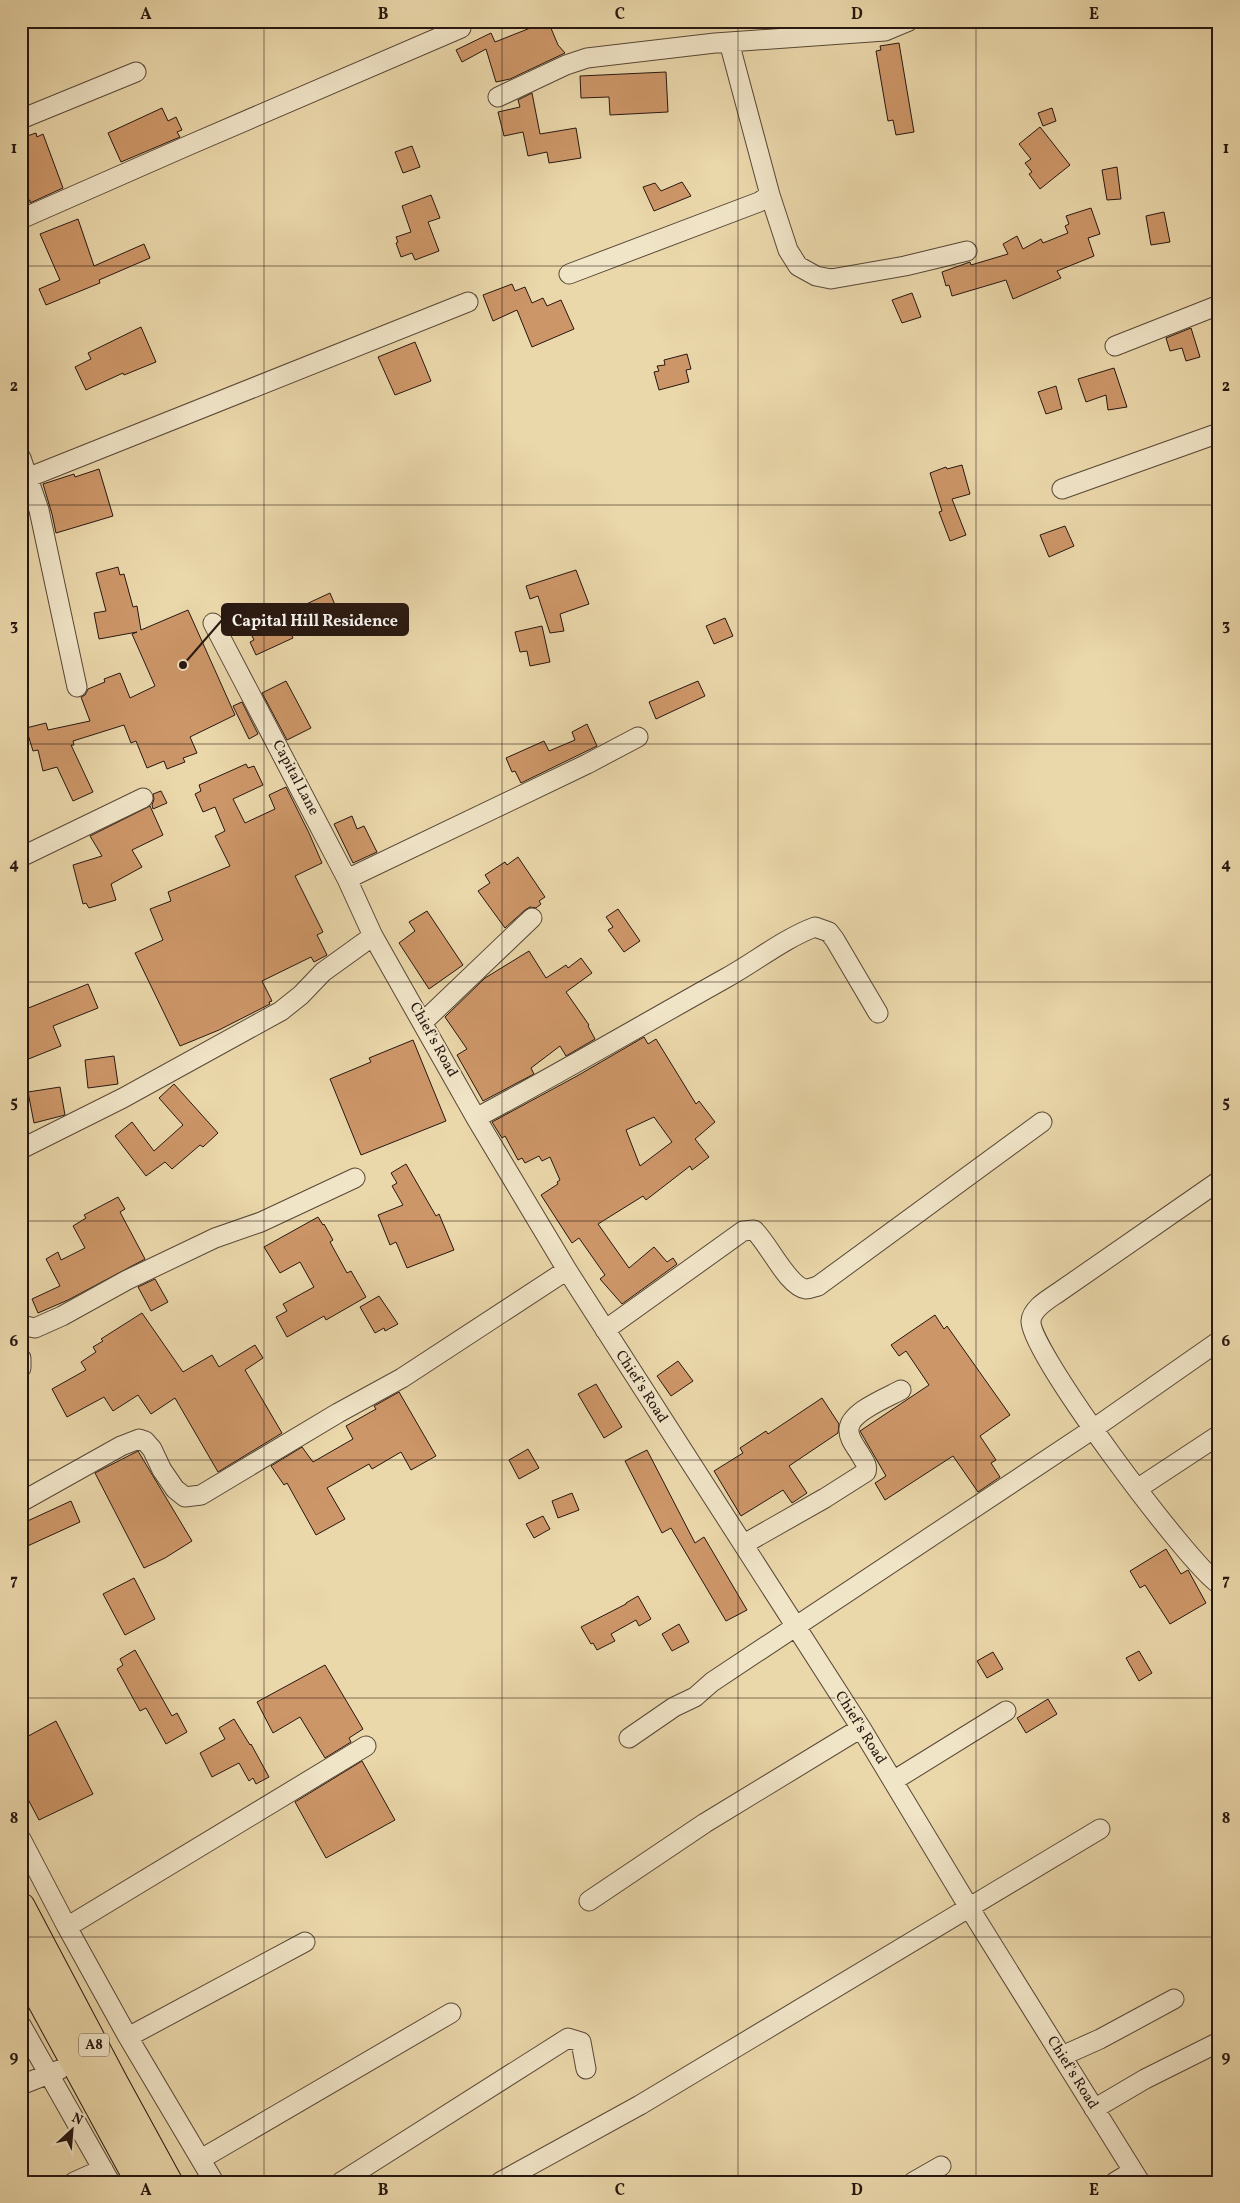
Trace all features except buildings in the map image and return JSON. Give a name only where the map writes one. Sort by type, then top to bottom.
[{"type":"highway","name":"A8","points":[[21,1907],[168,2182]]},
{"type":"highway","name":"A8","points":[[21,1963],[140,2182]]},
{"type":"street","points":[[498,97],[566,65],[587,58],[729,42],[885,31],[909,21]]},
{"type":"street","points":[[21,220],[461,28]]},
{"type":"street","points":[[729,42],[770,195],[793,259],[803,270],[816,276],[831,279],[905,266],[966,251]]},
{"type":"street","points":[[21,119],[136,72]]},
{"type":"street","points":[[569,274],[759,202],[770,195]]},
{"type":"street","points":[[27,478],[468,302]]},
{"type":"street","points":[[1115,346],[1219,304]]},
{"type":"street","points":[[1062,489],[1219,433]]},
{"type":"street","points":[[21,458],[39,510],[77,687]]},
{"type":"street","name":"Capital Lane","points":[[213,622],[347,878],[373,936]]},
{"type":"street","points":[[347,878],[587,764],[638,737]]},
{"type":"street","points":[[21,857],[143,798]]},
{"type":"street","points":[[423,1022],[532,918]]},
{"type":"street","points":[[476,1118],[560,1073],[752,964],[804,931],[815,927],[828,932],[835,940],[878,1013]]},
{"type":"street","points":[[21,1149],[123,1098],[280,1012],[301,995],[323,972],[373,936]]},
{"type":"street","name":"Chief's Road","points":[[373,936],[476,1118],[567,1270],[861,1728],[970,1909],[1136,2176]]},
{"type":"street","points":[[605,1330],[743,1231],[754,1230],[764,1239],[786,1275],[798,1286],[806,1289],[818,1286],[1042,1122]]},
{"type":"street","points":[[21,1325],[35,1328],[62,1316],[127,1280],[206,1242],[261,1222],[354,1178]]},
{"type":"street","points":[[1219,1181],[1059,1292],[1034,1313],[1031,1320],[1032,1330],[1046,1358],[1093,1429],[1152,1510],[1219,1584]]},
{"type":"street","points":[[21,1502],[121,1446],[139,1439],[145,1441],[152,1449],[162,1470],[175,1489],[185,1497],[201,1495],[338,1413],[402,1378],[567,1270]]},
{"type":"street","points":[[629,1738],[674,1707],[695,1697],[712,1682],[1093,1429],[1219,1340]]},
{"type":"street","points":[[21,1358],[21,1368]]},
{"type":"street","points":[[744,1544],[825,1498],[866,1472],[867,1466],[851,1440],[849,1431],[851,1423],[858,1414],[901,1390]]},
{"type":"street","points":[[1137,1489],[1219,1435]]},
{"type":"street","points":[[893,1781],[1006,1711]]},
{"type":"street","points":[[589,1901],[705,1823],[861,1728]]},
{"type":"street","points":[[67,1927],[366,1746]]},
{"type":"street","points":[[500,2182],[640,2105],[970,1909],[1100,1829]]},
{"type":"street","points":[[23,1848],[128,2037],[214,2182]]},
{"type":"street","points":[[128,2037],[305,1942]]},
{"type":"street","points":[[1062,2056],[1174,1998]]},
{"type":"street","points":[[201,2159],[451,2013]]},
{"type":"street","points":[[21,2025],[107,2176],[74,2182]]},
{"type":"street","points":[[341,2182],[568,2038],[581,2042],[586,2068]]},
{"type":"street","points":[[1094,2109],[1145,2079],[1219,2042]]},
{"type":"street","points":[[21,2085],[74,2063]]},
{"type":"street","points":[[912,2182],[942,2166]]},
{"type":"street","points":[[1115,2182],[1136,2176]]},
{"type":"place","name":"Capital Hill Residence","points":[[183,665]]}]
